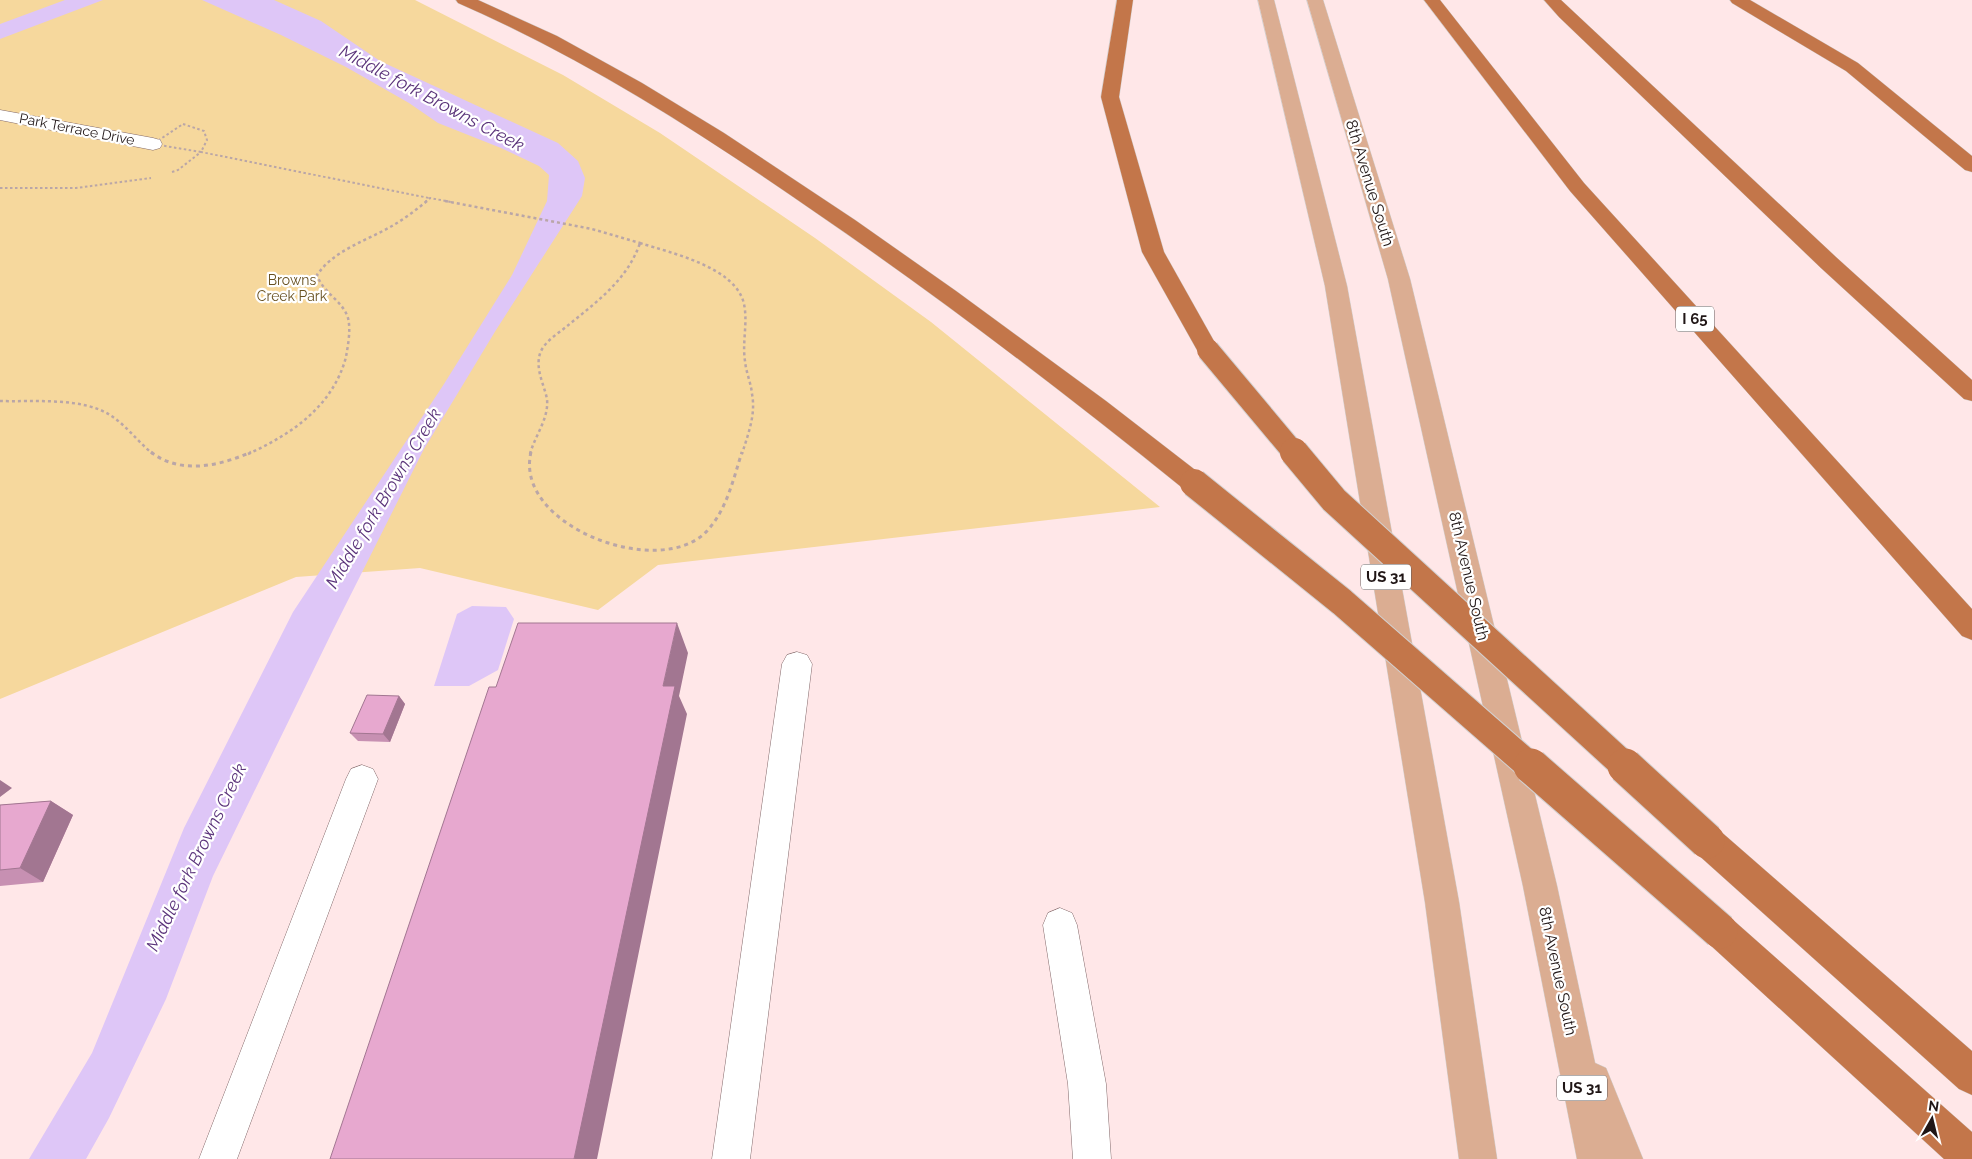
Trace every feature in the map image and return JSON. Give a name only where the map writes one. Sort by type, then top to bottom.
[{"type":"highway","points":[[464,0],[497,13],[582,55],[733,147],[868,238],[1030,354],[1342,602],[1720,930],[1972,1158]]},
{"type":"highway","points":[[1124,0],[1110,97],[1153,252],[1208,350],[1334,500],[1707,841],[1972,1076]]},
{"type":"highway","name":"I 65","points":[[1432,0],[1577,187],[1972,628]]},
{"type":"highway","points":[[1552,0],[1822,256],[1972,393]]},
{"type":"highway","points":[[1738,0],[1852,67],[1972,166]]},
{"type":"main road","name":"US 31","points":[[1266,0],[1336,286],[1442,902],[1478,1159]]},
{"type":"main road","name":"8th Avenue South","points":[[1315,0],[1399,279],[1540,886],[1596,1159]]},
{"type":"main road","points":[[1568,1016],[1624,1159]]},
{"type":"street","name":"Park Terrace Drive","points":[[0,115],[153,144]]},
{"type":"street","points":[[731,1159],[796,664]]},
{"type":"street","points":[[218,1159],[362,779]]},
{"type":"street","points":[[1060,926],[1087,1084],[1092,1159]]},
{"type":"path","points":[[171,173],[178,170],[201,152],[592,229],[640,243],[707,267],[730,281],[739,290],[744,306],[744,358],[753,408],[750,428],[733,485],[718,518],[700,538],[687,546],[660,552],[618,545],[582,533],[566,524],[544,502],[531,478],[528,462],[531,450],[546,419],[547,412],[546,391],[538,361],[540,353],[554,337],[625,274],[635,259],[640,243]]},
{"type":"path","points":[[0,188],[76,187],[155,177]]},
{"type":"path","points":[[0,401],[67,404],[100,410],[117,420],[155,455],[174,464],[207,466],[226,462],[265,447],[292,432],[311,417],[330,394],[338,378],[348,339],[349,323],[347,313],[318,279],[321,267],[335,256],[394,225],[430,198]]},
{"type":"green space","name":"Browns Creek Park","points":[[0,0],[415,0],[563,75],[660,133],[815,238],[931,322],[1160,507],[658,565],[598,610],[420,568],[296,577],[0,699]]},
{"type":"water","points":[[65,0],[103,0],[0,39],[0,24]]},
{"type":"water","name":"Middle fork Browns Creek","points":[[202,0],[274,0],[321,21],[380,61],[558,143],[578,161],[585,178],[582,196],[496,330],[424,449],[213,876],[166,999],[109,1118],[86,1159],[29,1159],[92,1053],[184,828],[293,612],[444,384],[512,275],[547,201],[549,175],[539,166],[501,148],[438,123],[409,103],[346,67],[281,35]]},
{"type":"water","points":[[472,606],[506,607],[514,619],[498,670],[469,686],[434,686],[457,614]]},
{"type":"building","points":[[518,623],[677,623],[663,686],[675,686],[574,1159],[330,1159],[489,687],[496,687]]},
{"type":"building","points":[[367,695],[399,696],[383,734],[350,733]]},
{"type":"building","points":[[51,801],[20,868],[0,870],[0,805]]}]
